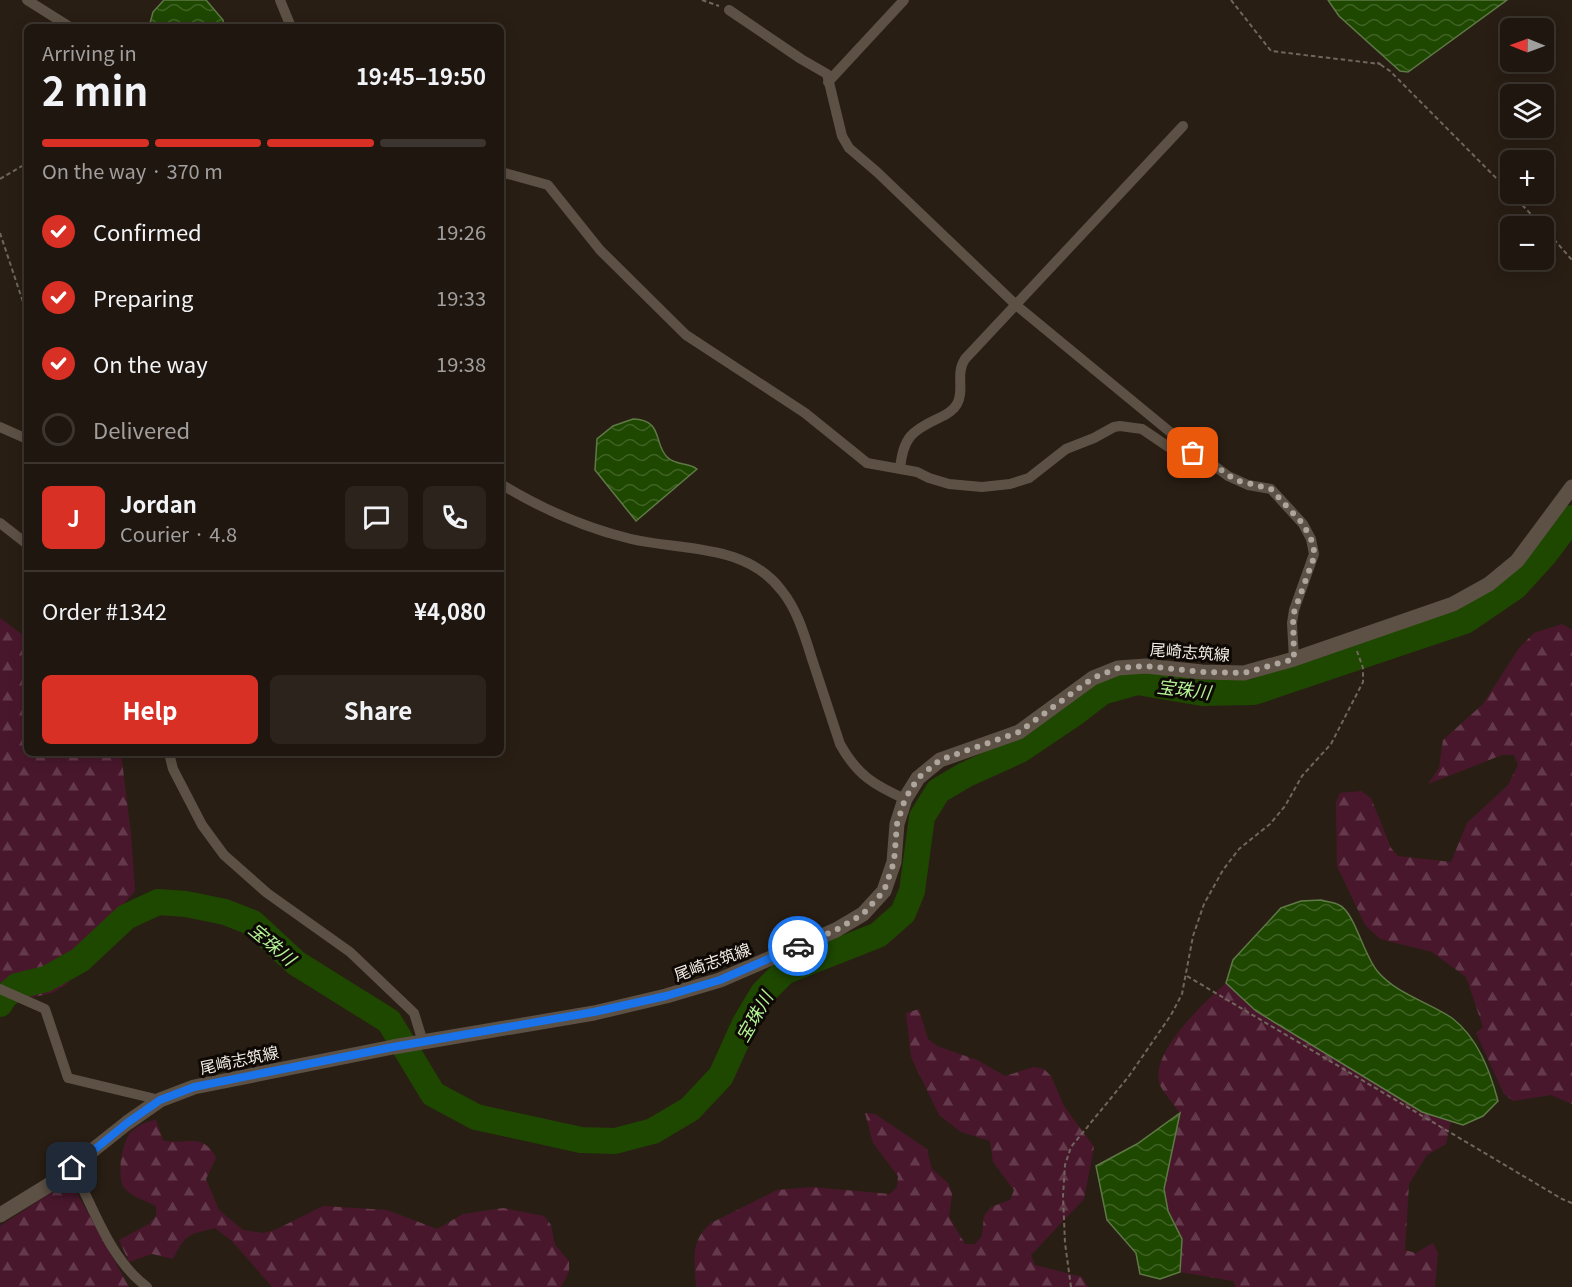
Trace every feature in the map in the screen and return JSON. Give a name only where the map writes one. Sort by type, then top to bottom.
[{"type":"main road","name":"尾崎志筑線","points":[[0,1215],[49,1185],[127,1123],[160,1100],[206,1085],[393,1047],[594,1012],[666,996],[720,980],[836,930],[863,914],[884,891],[894,862],[897,824],[905,799],[918,778],[940,760],[1019,732],[1093,678],[1118,668],[1146,666],[1202,672],[1244,673],[1294,659],[1454,604],[1489,584],[1517,561],[1572,487]]},
{"type":"street","points":[[27,0],[65,24]]},
{"type":"street","points":[[280,0],[290,24]]},
{"type":"street","points":[[828,82],[904,0]]},
{"type":"street","points":[[729,10],[826,74],[842,136],[849,148],[1016,305],[1196,452],[1235,480],[1271,489],[1303,524],[1314,548],[1313,560],[1293,615],[1294,659]]},
{"type":"street","points":[[900,469],[905,443],[916,429],[945,415],[955,407],[959,397],[961,365],[1183,126]]},
{"type":"street","points":[[504,173],[548,185],[600,250],[686,334],[806,413],[867,463],[917,472],[949,484],[982,487],[1010,484],[1029,478],[1066,449],[1120,426],[1142,429],[1173,450],[1186,453],[1196,452]]},
{"type":"street","points":[[0,427],[24,438]]},
{"type":"street","points":[[504,486],[525,499],[582,524],[633,539],[726,554],[752,564],[767,574],[783,591],[796,615],[840,744],[847,757],[865,778],[878,787],[905,799]]},
{"type":"street","points":[[0,522],[24,542]]},
{"type":"street","points":[[170,756],[173,769],[202,825],[224,855],[267,893],[350,952],[414,1013],[420,1043]]},
{"type":"street","points":[[0,989],[45,1009],[68,1078],[160,1100]]},
{"type":"street","points":[[72,1168],[113,1250],[137,1280],[147,1287]]},
{"type":"path","points":[[702,0],[729,10]]},
{"type":"path","points":[[1231,0],[1271,51],[1379,64],[1390,71],[1500,182]]},
{"type":"path","points":[[0,179],[24,165]]},
{"type":"path","points":[[1521,204],[1533,216]]},
{"type":"path","points":[[0,233],[24,305]]},
{"type":"path","points":[[1554,240],[1572,260]]},
{"type":"path","points":[[1071,1287],[1065,1243],[1063,1196],[1065,1165],[1071,1147],[1129,1076],[1171,1015],[1182,994],[1193,936],[1204,904],[1223,870],[1239,849],[1270,824],[1285,806],[1302,776],[1330,744],[1363,682],[1363,668],[1356,648]]},
{"type":"path","points":[[1186,976],[1572,1203]]},
{"type":"green space","points":[[0,618],[24,636],[24,756],[121,756],[135,891],[111,919],[67,984],[52,993],[29,998],[0,990]]},
{"type":"green space","points":[[1562,624],[1572,630],[1572,1104],[1551,1095],[1513,1101],[1504,1094],[1476,1033],[1483,1027],[1466,977],[1432,952],[1380,939],[1365,925],[1337,866],[1336,802],[1340,793],[1361,791],[1371,798],[1391,848],[1398,856],[1451,862],[1467,823],[1508,785],[1518,765],[1514,755],[1502,755],[1428,784],[1439,768],[1443,740],[1483,704],[1519,648],[1534,633]]},
{"type":"green space","points":[[1226,983],[1256,1011],[1422,1112],[1451,1121],[1446,1144],[1427,1155],[1409,1184],[1405,1250],[1416,1253],[1433,1243],[1438,1253],[1435,1287],[1236,1287],[1233,1281],[1180,1272],[1182,1239],[1168,1211],[1164,1189],[1180,1113],[1160,1085],[1159,1069],[1164,1056],[1182,1028]]},
{"type":"green space","points":[[919,1009],[928,1039],[937,1046],[977,1060],[1005,1076],[1034,1067],[1044,1069],[1051,1076],[1064,1106],[1094,1147],[1084,1199],[1031,1255],[1035,1265],[1082,1277],[1088,1287],[696,1287],[695,1252],[699,1237],[704,1230],[711,1223],[777,1190],[812,1187],[890,1194],[897,1187],[898,1176],[873,1143],[865,1113],[875,1114],[927,1149],[932,1169],[948,1183],[952,1194],[949,1217],[965,1244],[975,1244],[982,1236],[984,1216],[991,1207],[1010,1200],[1014,1190],[993,1162],[990,1141],[961,1132],[939,1115],[911,1057],[906,1013]]},
{"type":"green space","points":[[156,1120],[163,1140],[199,1142],[211,1149],[216,1158],[206,1179],[219,1210],[243,1230],[263,1233],[275,1230],[323,1206],[387,1210],[437,1229],[463,1214],[503,1208],[544,1216],[551,1225],[555,1245],[569,1261],[569,1272],[561,1287],[272,1287],[233,1242],[215,1228],[189,1236],[181,1244],[173,1259],[152,1254],[129,1262],[119,1240],[149,1224],[156,1216],[156,1206],[133,1195],[123,1186],[120,1174],[121,1158],[131,1132],[149,1121]]},
{"type":"green space","points":[[73,1186],[129,1287],[0,1287],[0,1226],[57,1189]]},
{"type":"water","points":[[164,0],[206,0],[223,20],[224,24],[150,24],[153,12]]},
{"type":"water","points":[[1328,0],[1507,0],[1408,72],[1400,71],[1339,16]]},
{"type":"water","points":[[633,419],[643,420],[654,428],[667,457],[697,469],[636,521],[595,470],[597,439],[613,426]]},
{"type":"water","points":[[1321,900],[1337,904],[1345,909],[1373,965],[1386,980],[1403,992],[1443,1012],[1469,1035],[1487,1067],[1498,1101],[1483,1116],[1463,1125],[1422,1112],[1256,1011],[1226,983],[1233,960],[1281,908],[1301,901]]},
{"type":"water","points":[[1180,1113],[1164,1189],[1168,1211],[1182,1239],[1180,1272],[1160,1279],[1140,1274],[1136,1253],[1107,1220],[1096,1166],[1137,1144]]},
{"type":"waterway","name":"宝珠川","points":[[0,1004],[4,997],[17,986],[46,979],[80,960],[126,917],[158,902],[186,904],[225,912],[253,923],[296,963],[389,1021],[433,1094],[476,1117],[581,1140],[615,1141],[653,1131],[690,1109],[721,1076],[744,1025],[763,993],[784,972],[878,935],[903,913],[912,891],[922,817],[938,791],[965,775],[1020,750],[1102,692],[1137,682],[1202,693],[1254,692],[1465,621],[1515,587],[1545,554],[1572,518]]},
{"type":"way so far","points":[[798,946],[836,930],[863,914],[884,891],[894,862],[897,824],[905,799],[918,778],[940,760],[1019,732],[1093,678],[1118,668],[1146,666],[1202,672],[1244,673],[1294,659],[1292,623],[1294,606],[1313,560],[1314,548],[1311,539],[1303,524],[1271,489],[1235,480],[1196,452],[1193,453]]},
{"type":"route","points":[[72,1168],[127,1123],[160,1100],[194,1087],[393,1047],[594,1012],[666,996],[720,980],[798,946]]}]
